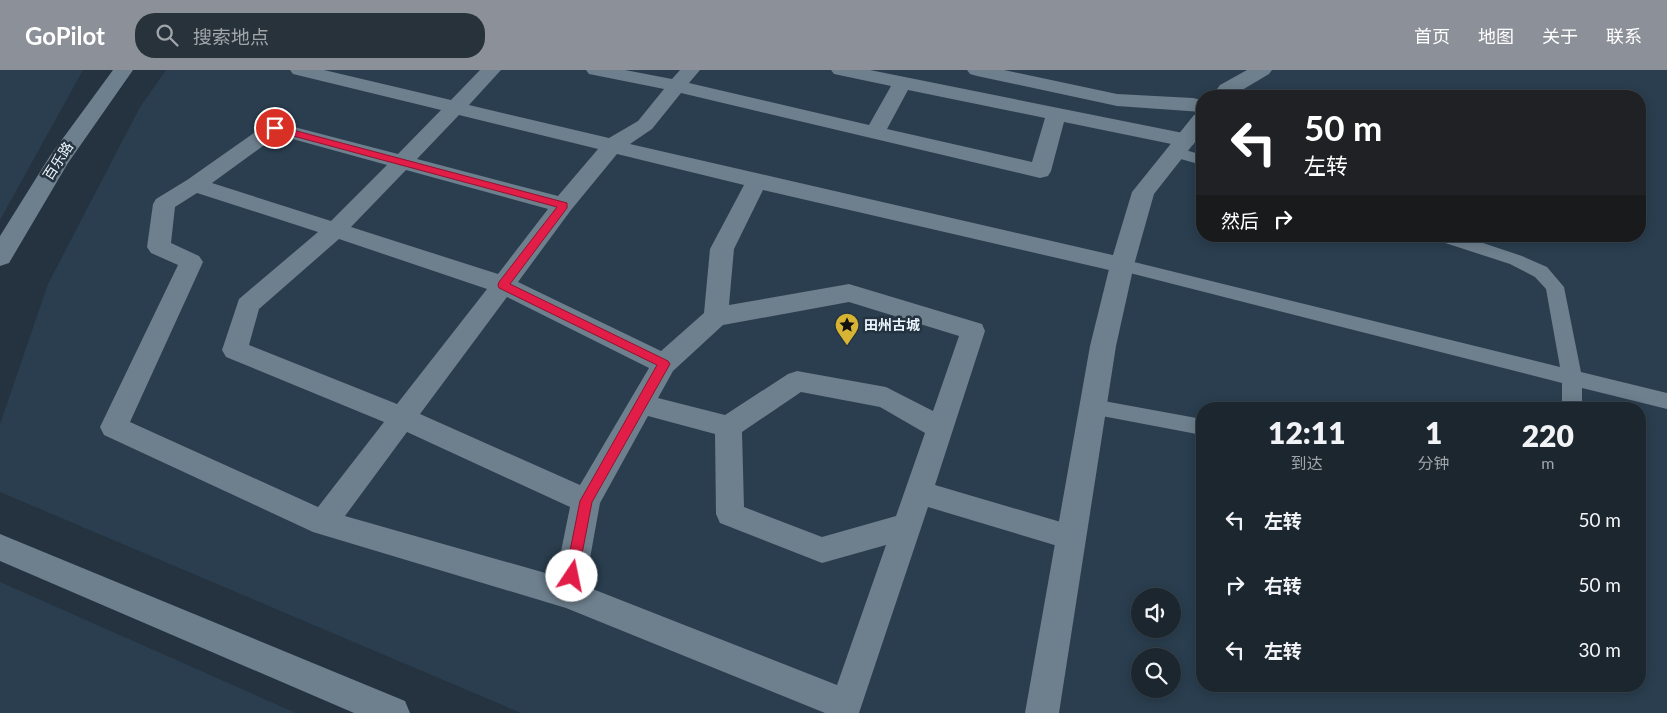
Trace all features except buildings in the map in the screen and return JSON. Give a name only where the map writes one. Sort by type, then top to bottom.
[{"type":"street","name":"百乐路","points":[[0,257],[31,203],[90,112],[123,70]]},
{"type":"street","points":[[300,70],[757,181],[1122,265],[1667,401]]},
{"type":"street","points":[[491,70],[335,230],[248,305],[235,350],[402,418],[586,501]]},
{"type":"street","points":[[596,70],[676,86],[1040,171],[1056,114]]},
{"type":"street","points":[[323,523],[563,206],[612,146],[644,125],[690,70]]},
{"type":"street","points":[[841,70],[1192,143]]},
{"type":"street","points":[[977,70],[1117,100],[1196,105]]},
{"type":"street","points":[[1228,90],[1262,70]]},
{"type":"street","points":[[874,133],[902,83]]},
{"type":"street","points":[[563,206],[275,128],[195,185],[164,204],[159,247],[191,262],[114,427],[323,523],[568,594],[846,705],[973,331],[849,293],[716,317],[664,364],[586,501],[568,594]]},
{"type":"street","points":[[1042,713],[1103,346],[1122,265],[1143,192],[1192,143]]},
{"type":"street","points":[[716,317],[722,249],[757,181]]},
{"type":"street","points":[[195,185],[503,285],[664,364]]},
{"type":"street","points":[[1460,242],[1516,260],[1541,272],[1555,287],[1572,378],[1572,402]]},
{"type":"street","points":[[642,404],[728,427],[797,381],[886,398],[940,428]]},
{"type":"street","points":[[1093,407],[1196,426]]},
{"type":"street","points":[[728,427],[730,514],[822,550],[908,525]]},
{"type":"street","points":[[918,492],[1071,537]]},
{"type":"street","points":[[0,547],[392,713]]},
{"type":"shaded area","points":[[0,70],[83,70],[0,220]]},
{"type":"shaded area","name":"田州古城","points":[[166,70],[1667,70],[1667,713],[521,713],[0,492],[0,424],[48,284],[140,107]]},
{"type":"shaded area","points":[[0,582],[296,713],[0,713]]},
{"type":"place","name":"田州古城","points":[[847,346]]},
{"type":"route","points":[[275,128],[563,206],[503,285],[664,364],[586,501],[572,576]]}]
